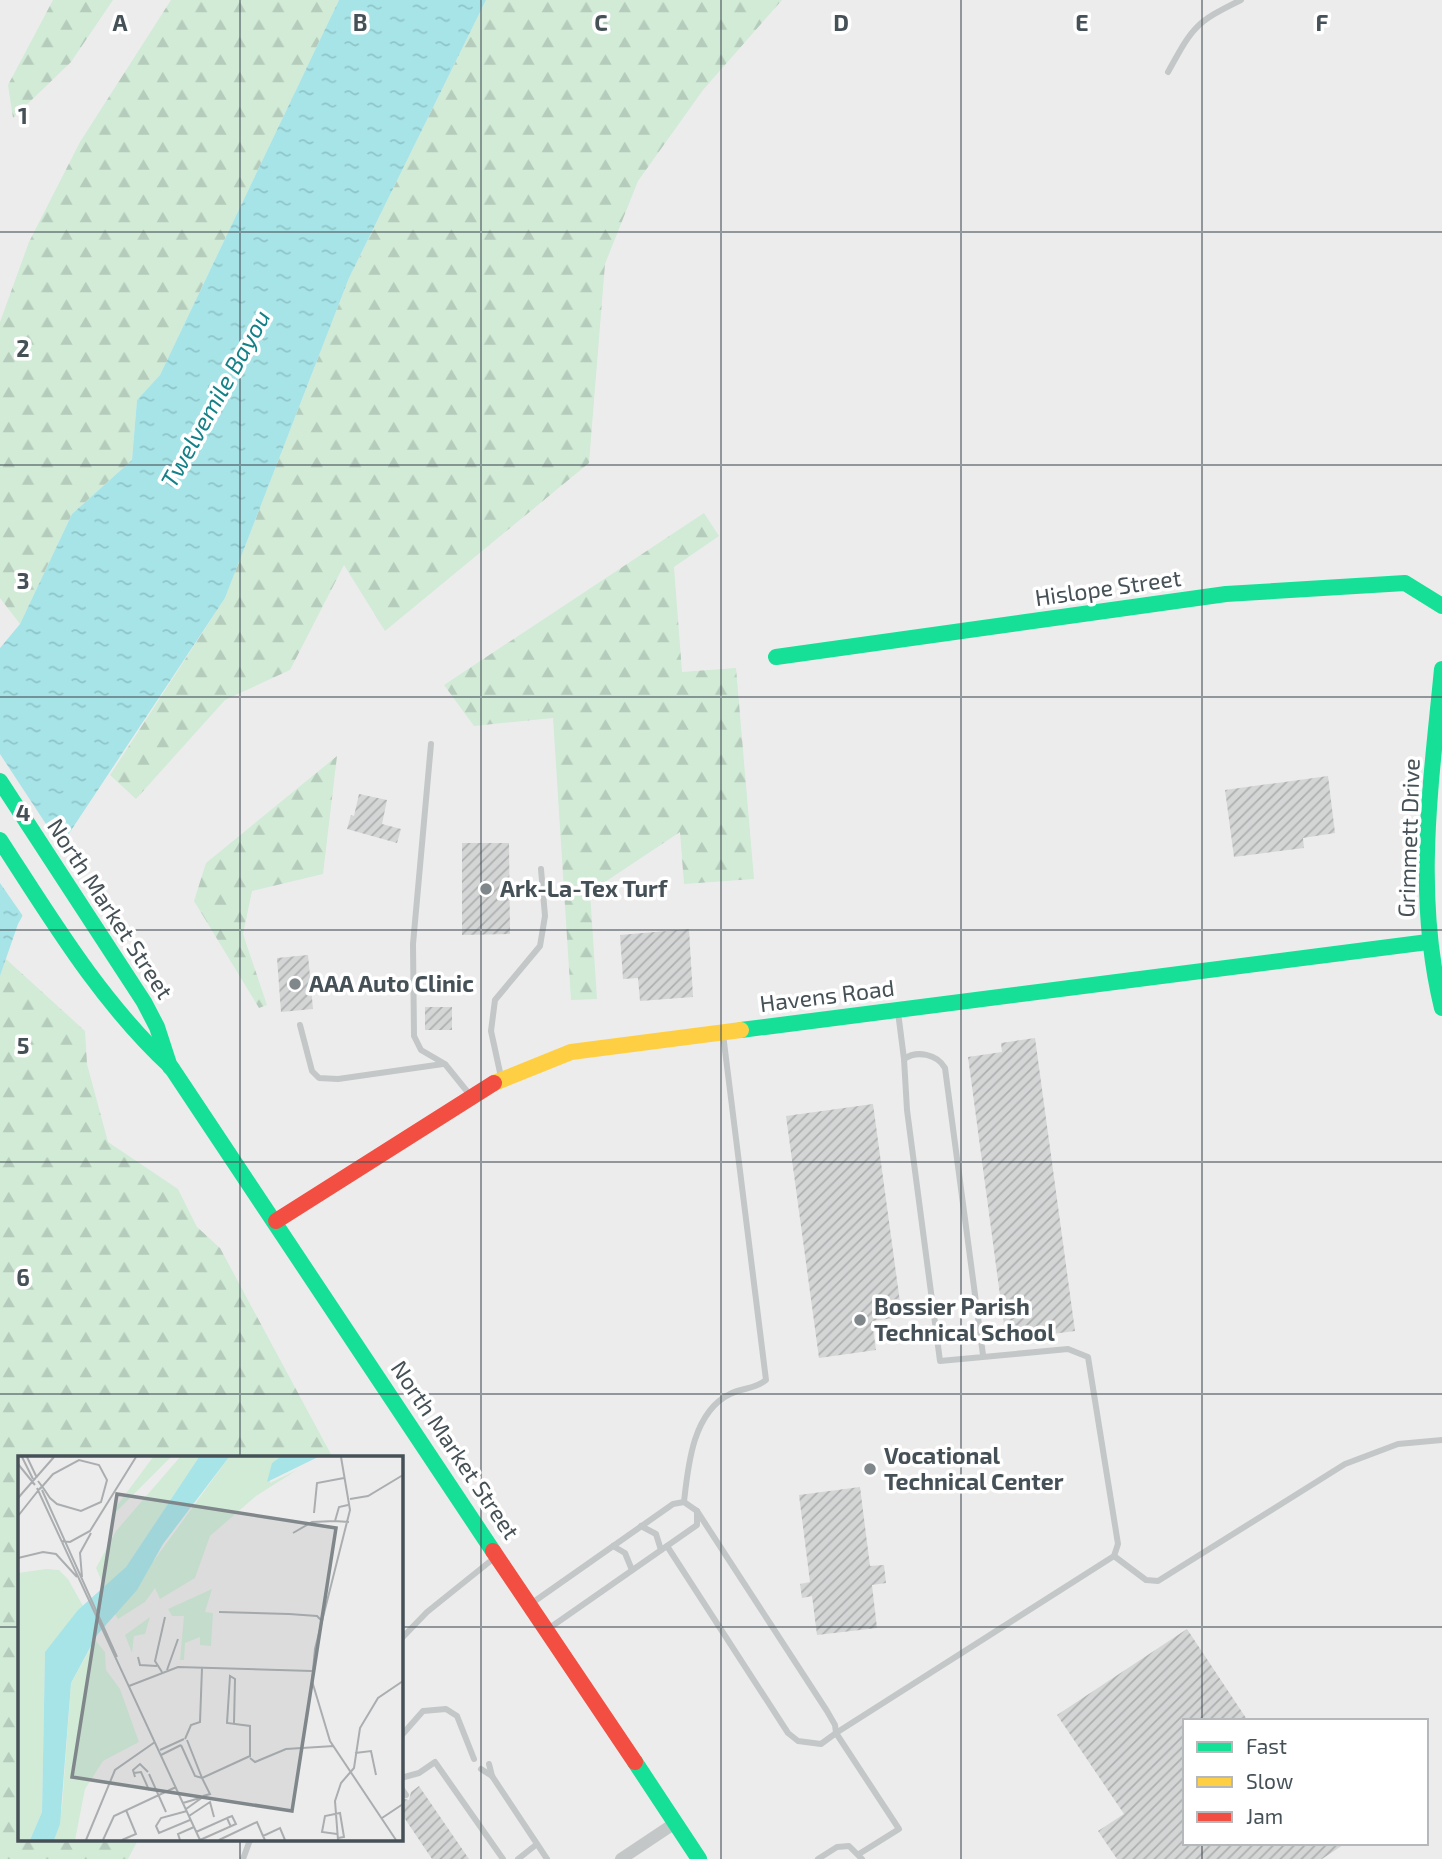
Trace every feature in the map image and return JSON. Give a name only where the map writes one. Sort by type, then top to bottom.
[{"type":"main road","name":"Hislope Street","points":[[776,657],[1226,594],[1405,583],[1442,606]]},
{"type":"main road","name":"Grimmett Drive","points":[[1442,669],[1427,853],[1428,942],[1442,1008]]},
{"type":"main road","name":"North Market Street","points":[[0,781],[144,1002],[157,1027],[170,1067]]},
{"type":"main road","name":"North Market Street","points":[[0,840],[116,1012],[138,1040],[170,1067],[276,1220],[699,1859]]},
{"type":"main road","name":"Havens Road","points":[[276,1220],[502,1079],[571,1052],[1428,942]]},
{"type":"street","points":[[621,1859],[675,1824]]},
{"type":"lane","points":[[1168,72],[1191,29],[1210,15],[1241,0]]},
{"type":"lane","points":[[431,744],[413,944],[414,1037],[421,1050],[445,1064],[459,1077],[471,1097]]},
{"type":"lane","points":[[502,1079],[491,1031],[495,1000],[540,946],[545,916],[541,869]]},
{"type":"lane","points":[[641,1526],[656,1534],[788,1733],[797,1741],[821,1744],[1114,1556],[1118,1544],[1088,1357],[1068,1349],[940,1361],[907,1110],[897,1010]]},
{"type":"lane","points":[[300,1025],[312,1071],[319,1078],[338,1079],[445,1064]]},
{"type":"lane","points":[[684,1502],[688,1462],[709,1408],[731,1393],[758,1387],[765,1380],[723,1032]]},
{"type":"lane","points":[[904,1059],[917,1054],[927,1055],[941,1062],[945,1068],[982,1355]]},
{"type":"lane","points":[[1114,1556],[1146,1580],[1158,1581],[1345,1464],[1398,1444],[1442,1440]]},
{"type":"lane","points":[[530,1605],[673,1504],[684,1502],[697,1511],[827,1711],[835,1725],[836,1733],[899,1829],[861,1856],[849,1846],[837,1847],[818,1859]]},
{"type":"lane","points":[[547,1630],[697,1525],[697,1511]]},
{"type":"lane","points":[[613,1546],[625,1553],[632,1570]]},
{"type":"lane","points":[[402,1638],[427,1612],[497,1555]]},
{"type":"lane","points":[[402,1734],[423,1711],[446,1709],[457,1716],[472,1747],[474,1759]]},
{"type":"lane","points":[[472,1747],[482,1754]]},
{"type":"lane","points":[[402,1778],[419,1773],[435,1762],[503,1859]]},
{"type":"lane","points":[[489,1764],[492,1776],[547,1859]]},
{"type":"lane","points":[[481,1769],[492,1776]]},
{"type":"lane","points":[[402,1790],[405,1795]]},
{"type":"lane","points":[[243,1859],[249,1842]]},
{"type":"lane","points":[[518,1859],[537,1844]]},
{"type":"green space","points":[[53,0],[113,0],[71,62],[13,118],[8,85]]},
{"type":"green space","points":[[171,0],[339,0],[160,375],[137,400],[132,460],[72,514],[20,624],[0,598],[0,322],[29,242],[80,142]]},
{"type":"green space","points":[[486,0],[782,0],[703,90],[638,181],[605,264],[589,463],[385,631],[344,565],[290,670],[225,700],[136,799],[110,775],[225,598],[349,278]]},
{"type":"green space","points":[[704,513],[719,536],[674,567],[682,672],[736,668],[754,879],[684,884],[680,832],[590,892],[597,999],[571,1000],[553,718],[474,726],[444,685]]},
{"type":"green space","points":[[337,756],[323,874],[252,891],[243,934],[267,1005],[259,1008],[194,901],[206,863]]},
{"type":"green space","points":[[6,959],[85,1031],[87,1064],[108,1142],[178,1189],[197,1227],[220,1248],[332,1456],[18,1456],[18,1842],[137,1842],[128,1859],[0,1859],[0,976]]},
{"type":"water","name":"Twelvemile Bayou","points":[[339,0],[486,0],[349,278],[225,598],[64,841],[18,924],[0,976],[0,648],[20,624],[72,514],[132,460],[137,400],[160,375]]},
{"type":"pier","points":[[0,754],[63,850],[25,919],[0,883]]},
{"type":"building","points":[[1328,776],[1335,833],[1303,838],[1304,848],[1234,857],[1225,790]]},
{"type":"building","points":[[359,794],[387,800],[382,824],[401,829],[397,843],[347,829],[351,815],[354,816]]},
{"type":"building","name":"Ark-La-Tex Turf","points":[[462,843],[509,843],[510,934],[462,935]]},
{"type":"building","points":[[689,929],[693,997],[640,1001],[638,978],[623,979],[620,935]]},
{"type":"building","name":"AAA Auto Clinic","points":[[308,955],[313,1009],[281,1012],[277,958]]},
{"type":"building","points":[[425,1007],[452,1007],[452,1030],[425,1030]]},
{"type":"building","points":[[1035,1038],[1075,1331],[1006,1340],[968,1057],[1002,1052],[1001,1043]]},
{"type":"building","points":[[873,1104],[902,1317],[872,1321],[876,1350],[819,1358],[786,1116]]},
{"type":"building","points":[[860,1487],[870,1566],[884,1565],[886,1583],[872,1585],[877,1628],[817,1635],[812,1596],[802,1598],[800,1584],[810,1582],[799,1495]]},
{"type":"building","points":[[1187,1629],[1247,1719],[1183,1719],[1183,1845],[1343,1845],[1322,1859],[1117,1859],[1098,1831],[1124,1814],[1057,1715]]},
{"type":"building","points":[[419,1786],[469,1859],[432,1859],[402,1814],[402,1798],[409,1800],[411,1792]]},
{"type":"traffic: fast","points":[[776,657],[1226,594],[1405,583],[1442,606]]},
{"type":"traffic: fast","points":[[1442,669],[1427,839],[1429,923],[1442,1008]]},
{"type":"traffic: fast","points":[[0,781],[144,1002],[157,1027],[170,1067]]},
{"type":"traffic: fast","points":[[0,840],[58,930],[99,987],[145,1042],[171,1067],[493,1551]]},
{"type":"traffic: fast","points":[[741,1030],[1428,942]]},
{"type":"traffic: fast","points":[[635,1762],[699,1859]]},
{"type":"traffic: slow","points":[[494,1083],[571,1052],[741,1030]]},
{"type":"traffic: jam","points":[[276,1221],[494,1083]]},
{"type":"traffic: jam","points":[[493,1551],[635,1762]]},
{"type":"place","name":"Ark-La-Tex Turf","points":[[486,889]]},
{"type":"place","name":"AAA Auto Clinic","points":[[295,984]]},
{"type":"place","name":"Bossier Parish Technical School","points":[[860,1320]]},
{"type":"place","name":"Vocational Technical Center","points":[[870,1469]]}]
